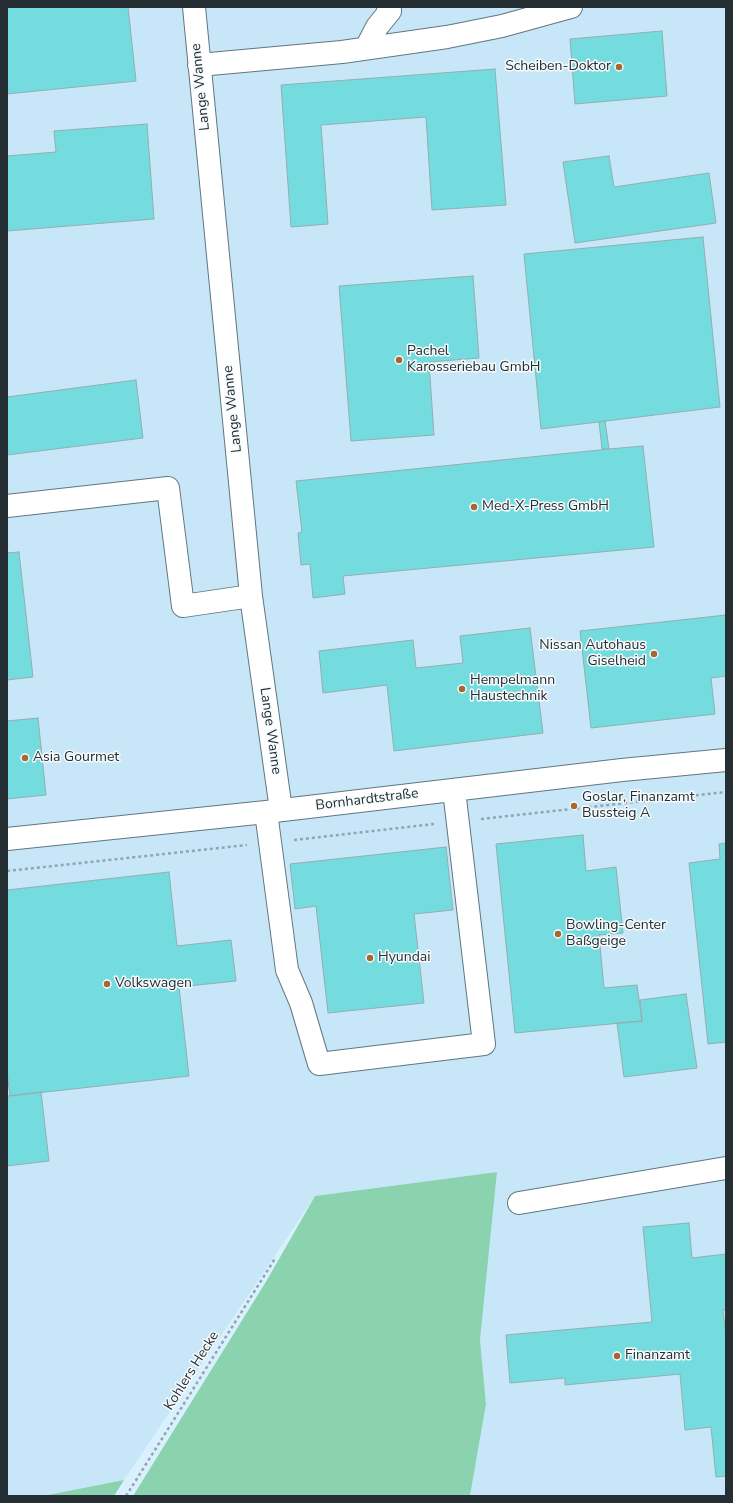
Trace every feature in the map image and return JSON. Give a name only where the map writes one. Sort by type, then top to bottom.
[{"type":"street","name":"Lange Wanne","points":[[194,7],[273,811],[271,842],[287,970],[301,1003],[319,1064],[484,1044],[458,822]]},
{"type":"street","points":[[366,48],[377,26],[390,11],[388,7]]},
{"type":"street","points":[[200,65],[342,52],[446,37],[502,26],[571,7]]},
{"type":"street","points":[[7,506],[168,488],[182,606],[251,596]]},
{"type":"street","name":"Bornhardtstraße","points":[[7,839],[273,811],[644,767],[726,760]]},
{"type":"street","points":[[454,790],[458,822]]},
{"type":"street","points":[[519,1204],[726,1168]]},
{"type":"path","points":[[7,871],[726,792]]},
{"type":"path","name":"Kohlers Hecke","points":[[126,1496],[276,1257]]},
{"type":"shaded area","points":[[7,7],[726,7],[726,1496],[470,1496],[486,1404],[480,1340],[497,1172],[315,1196],[124,1480],[48,1496],[7,1496]]},
{"type":"green space","points":[[497,1172],[480,1340],[486,1404],[470,1496],[133,1496],[267,1280],[315,1196]]},
{"type":"green space","points":[[124,1480],[114,1496],[48,1496],[48,1495]]},
{"type":"building","points":[[7,7],[128,7],[136,81],[7,94]]},
{"type":"building","name":"Scheiben-Doktor","points":[[662,31],[667,96],[575,104],[570,39]]},
{"type":"building","points":[[495,69],[506,205],[432,210],[426,117],[321,125],[328,224],[291,227],[281,85]]},
{"type":"building","points":[[147,124],[154,219],[7,231],[7,156],[56,152],[54,131]]},
{"type":"building","points":[[609,156],[614,187],[709,173],[716,223],[575,243],[563,162]]},
{"type":"building","points":[[703,237],[720,407],[541,429],[524,254]]},
{"type":"building","name":"Pachel Karosseriebau GmbH","points":[[473,276],[479,358],[429,362],[434,435],[351,441],[339,286]]},
{"type":"building","points":[[136,380],[143,438],[7,455],[7,397]]},
{"type":"building","points":[[605,421],[609,449],[602,449],[599,422]]},
{"type":"building","name":"Med-X-Press GmbH","points":[[643,446],[654,547],[343,576],[345,594],[313,598],[310,564],[301,565],[298,533],[302,532],[296,481]]},
{"type":"building","points":[[19,552],[33,677],[7,680],[7,553]]},
{"type":"building","name":"Nissan Autohaus Giselheid","points":[[726,615],[726,676],[711,678],[715,714],[591,728],[580,631]]},
{"type":"building","name":"Hempelmann Haustechnik","points":[[530,628],[543,733],[394,751],[387,685],[323,693],[319,651],[413,640],[416,668],[463,663],[460,636]]},
{"type":"building","name":"Asia Gourmet","points":[[38,718],[46,795],[7,799],[7,721]]},
{"type":"building","name":"Bowling-Center Baßgeige","points":[[583,835],[586,871],[616,867],[623,933],[599,935],[604,988],[637,985],[642,1021],[515,1033],[496,844]]},
{"type":"building","points":[[726,843],[726,1042],[708,1044],[689,863],[720,859],[719,844]]},
{"type":"building","name":"Hyundai","points":[[446,847],[453,910],[414,914],[424,1003],[328,1013],[316,906],[295,909],[290,864]]},
{"type":"building","name":"Volkswagen","points":[[169,872],[177,946],[231,940],[236,981],[179,987],[189,1076],[10,1096],[7,1072],[7,890]]},
{"type":"building","points":[[686,994],[697,1068],[624,1077],[617,1023],[642,1021],[640,1000]]},
{"type":"building","points":[[41,1092],[49,1161],[7,1166],[7,1096]]},
{"type":"building","name":"Finanzamt","points":[[689,1223],[692,1258],[726,1254],[726,1310],[723,1310],[726,1337],[726,1476],[716,1477],[711,1427],[685,1430],[680,1374],[565,1385],[565,1378],[510,1383],[506,1335],[652,1322],[643,1227]]},
{"type":"place","name":"Scheiben-Doktor","points":[[619,67]]},
{"type":"place","name":"Pachel Karosseriebau GmbH","points":[[399,360]]},
{"type":"place","name":"Med-X-Press GmbH","points":[[474,507]]},
{"type":"place","name":"Nissan Autohaus Giselheid","points":[[654,654]]},
{"type":"place","name":"Hempelmann Haustechnik","points":[[462,689]]},
{"type":"place","name":"Asia Gourmet","points":[[25,758]]},
{"type":"place","name":"Goslar, Finanzamt Bussteig A","points":[[574,806]]},
{"type":"place","name":"Bowling-Center Baßgeige","points":[[558,934]]},
{"type":"place","name":"Hyundai","points":[[370,958]]},
{"type":"place","name":"Volkswagen","points":[[107,984]]},
{"type":"place","name":"Finanzamt","points":[[617,1356]]}]
